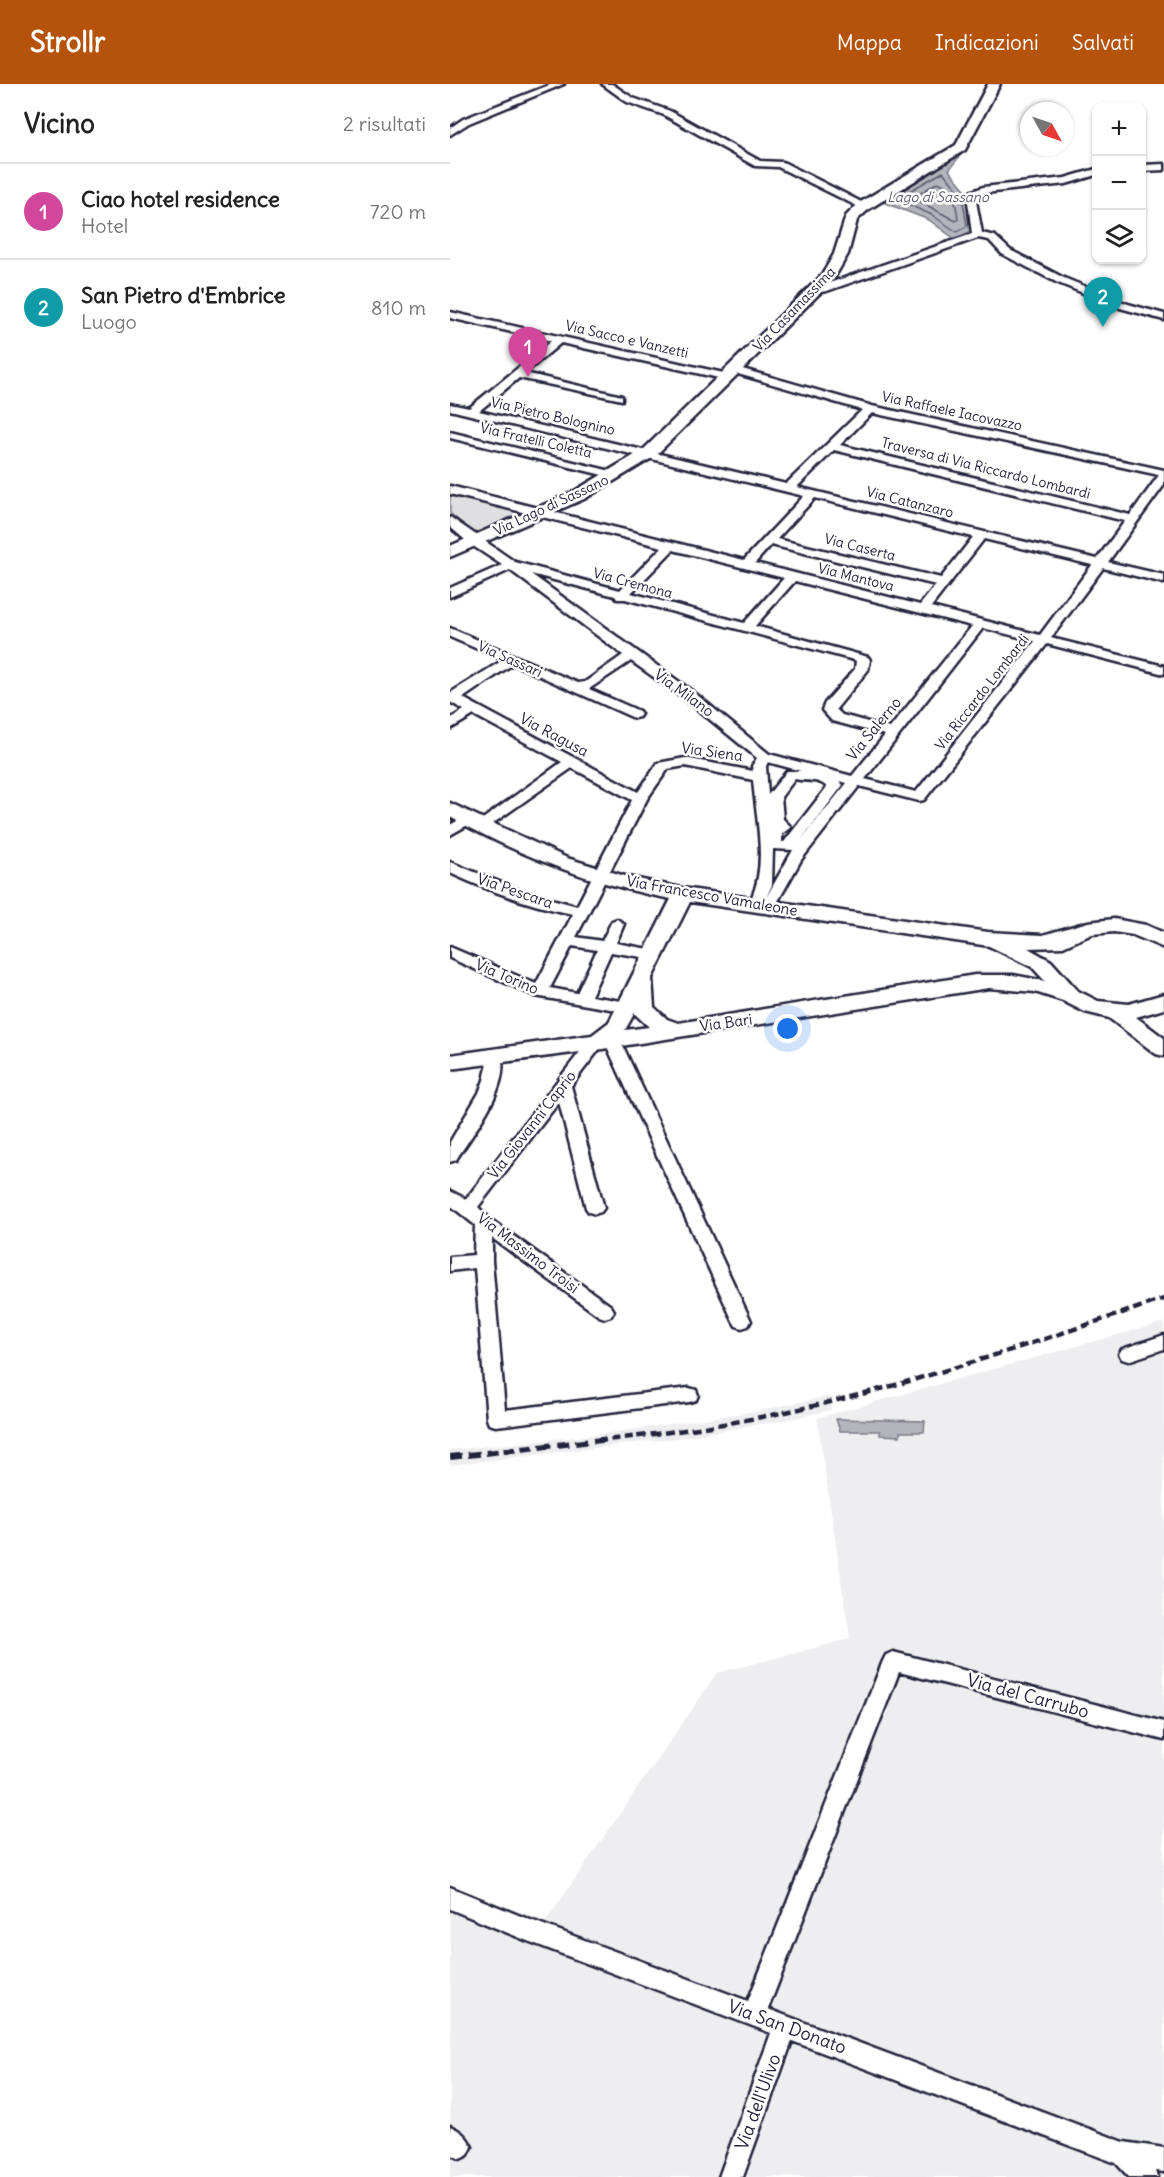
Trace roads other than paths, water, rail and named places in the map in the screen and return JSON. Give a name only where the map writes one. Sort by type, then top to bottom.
[{"type":"main road","name":"Via Casamassima","points":[[649,453],[732,373],[836,267],[851,219],[864,206],[961,147],[994,84]]},
{"type":"main road","name":"Via Lago di Sassano","points":[[450,552],[541,512],[615,475],[649,453]]},
{"type":"main road","name":"Via Francesco Vamaleone","points":[[450,809],[546,857],[599,876],[684,894],[988,939]]},
{"type":"main road","points":[[620,1027],[684,894]]},
{"type":"main road","points":[[988,939],[1040,942],[1058,939],[1091,927],[1110,925],[1130,927],[1159,936]]},
{"type":"main road","points":[[1072,998],[1058,985],[1051,968],[1052,954],[1060,942],[1074,933]]},
{"type":"main road","points":[[988,939],[1043,966],[1053,976]]},
{"type":"main road","name":"Via Bari","points":[[450,1062],[493,1056],[620,1027],[676,1030],[892,998],[975,982],[1007,980],[1040,986],[1091,1007],[1114,1011]]},
{"type":"main road","points":[[1114,1011],[1148,1008],[1164,1001]]},
{"type":"main road","points":[[1114,1011],[1164,1049]]},
{"type":"street","points":[[450,132],[466,121],[560,84]]},
{"type":"street","points":[[606,84],[630,100],[667,113],[758,164],[780,164],[864,206]]},
{"type":"street","points":[[1146,168],[1164,167]]},
{"type":"street","points":[[977,235],[970,195],[983,190],[1065,181],[1092,173]]},
{"type":"street","points":[[814,290],[824,289],[977,235],[992,238],[1006,252],[1060,280],[1124,306],[1164,317]]},
{"type":"street","name":"Via Sacco e Vanzetti","points":[[450,315],[732,373]]},
{"type":"street","points":[[471,412],[559,339]]},
{"type":"street","name":"Via Raffaele Iacovazzo","points":[[732,373],[870,409],[1164,475]]},
{"type":"street","points":[[517,374],[618,398]]},
{"type":"street","name":"Via Pietro Bolognino","points":[[450,407],[649,453]]},
{"type":"street","points":[[790,488],[870,409]]},
{"type":"street","name":"Via Fratelli Coletta","points":[[450,435],[615,475]]},
{"type":"street","name":"Traversa di Via Riccardo Lombardi","points":[[832,446],[1132,519]]},
{"type":"street","name":"Via Catanzaro","points":[[649,453],[1164,579]]},
{"type":"street","name":"Via Riccardo Lombardi","points":[[764,757],[919,797],[1044,639],[1164,475]]},
{"type":"street","name":"Via Mantova","points":[[450,490],[1164,670]]},
{"type":"street","points":[[746,565],[813,493]]},
{"type":"street","name":"Via Milano","points":[[450,521],[474,541],[511,565],[691,697],[764,757]]},
{"type":"street","points":[[924,609],[981,535]]},
{"type":"street","name":"Via Caserta","points":[[769,541],[944,583]]},
{"type":"street","points":[[621,596],[671,545]]},
{"type":"street","points":[[450,593],[511,565]]},
{"type":"street","name":"Via Cremona","points":[[511,565],[621,596],[859,657],[863,660],[861,670],[829,710],[837,718],[892,733]]},
{"type":"street","points":[[747,627],[792,576]]},
{"type":"street","name":"Via Salerno","points":[[768,907],[776,897],[784,873],[795,857],[981,623]]},
{"type":"street","name":"Via Sassari","points":[[450,632],[634,714]]},
{"type":"street","points":[[571,686],[589,685],[631,655]]},
{"type":"street","points":[[452,698],[511,660]]},
{"type":"street","name":"Via Ragusa","points":[[452,698],[472,711],[640,799]]},
{"type":"street","points":[[450,725],[472,711]]},
{"type":"street","points":[[764,757],[759,766],[767,860],[765,885],[758,898],[768,907]]},
{"type":"street","name":"Via Siena","points":[[540,992],[640,799],[663,766],[674,762],[685,762],[760,777]]},
{"type":"street","points":[[450,831],[474,823],[570,763]]},
{"type":"street","points":[[792,774],[802,777],[804,774],[833,782],[832,784],[836,785],[788,847],[776,845],[775,832],[784,827],[776,821],[774,797],[792,774]]},
{"type":"street","points":[[767,860],[786,861],[795,857]]},
{"type":"street","name":"Via Pescara","points":[[450,867],[491,884],[581,911]]},
{"type":"street","points":[[582,999],[617,924]]},
{"type":"street","points":[[566,940],[654,954]]},
{"type":"street","name":"Via Torino","points":[[450,952],[540,992],[602,1002],[620,1027]]},
{"type":"street","points":[[620,1027],[742,1321]]},
{"type":"street","name":"Via Giovanni Caprio","points":[[468,1208],[563,1085],[620,1027]]},
{"type":"street","points":[[450,1156],[492,1085],[495,1061],[493,1056]]},
{"type":"street","points":[[563,1085],[595,1208]]},
{"type":"street","name":"Via Massimo Troisi","points":[[450,1197],[468,1208],[484,1223],[605,1311]]},
{"type":"street","points":[[450,1211],[468,1208]]},
{"type":"street","points":[[484,1223],[483,1261],[496,1419],[689,1395]]},
{"type":"street","points":[[450,1264],[483,1261]]},
{"type":"street","points":[[1128,1354],[1164,1342]]},
{"type":"street","name":"Via del Carrubo","points":[[754,2015],[893,1661],[1164,1731]]},
{"type":"street","name":"Via San Donato","points":[[450,1898],[1124,2154]]},
{"type":"street","name":"Via dell'Ulivo","points":[[730,2177],[785,2027]]},
{"type":"street","points":[[1124,2154],[1164,2160]]},
{"type":"street","points":[[1124,2154],[1146,2177]]},
{"type":"water","name":"Lago di Sassano","points":[[962,153],[949,170],[968,193],[973,230],[955,239],[929,220],[880,201]]},
{"type":"water","points":[[836,1419],[925,1421],[924,1432],[900,1432],[900,1436],[880,1435],[880,1431],[840,1431]]},
{"type":"railway","points":[[597,1441],[758,1418],[878,1390],[974,1362],[1164,1299]]},
{"type":"railway","points":[[450,1457],[610,1439]]},
{"type":"place","name":"San Pietro d'Embrice","points":[[1103,327]]},
{"type":"place","name":"Ciao hotel residence","points":[[528,377]]}]
